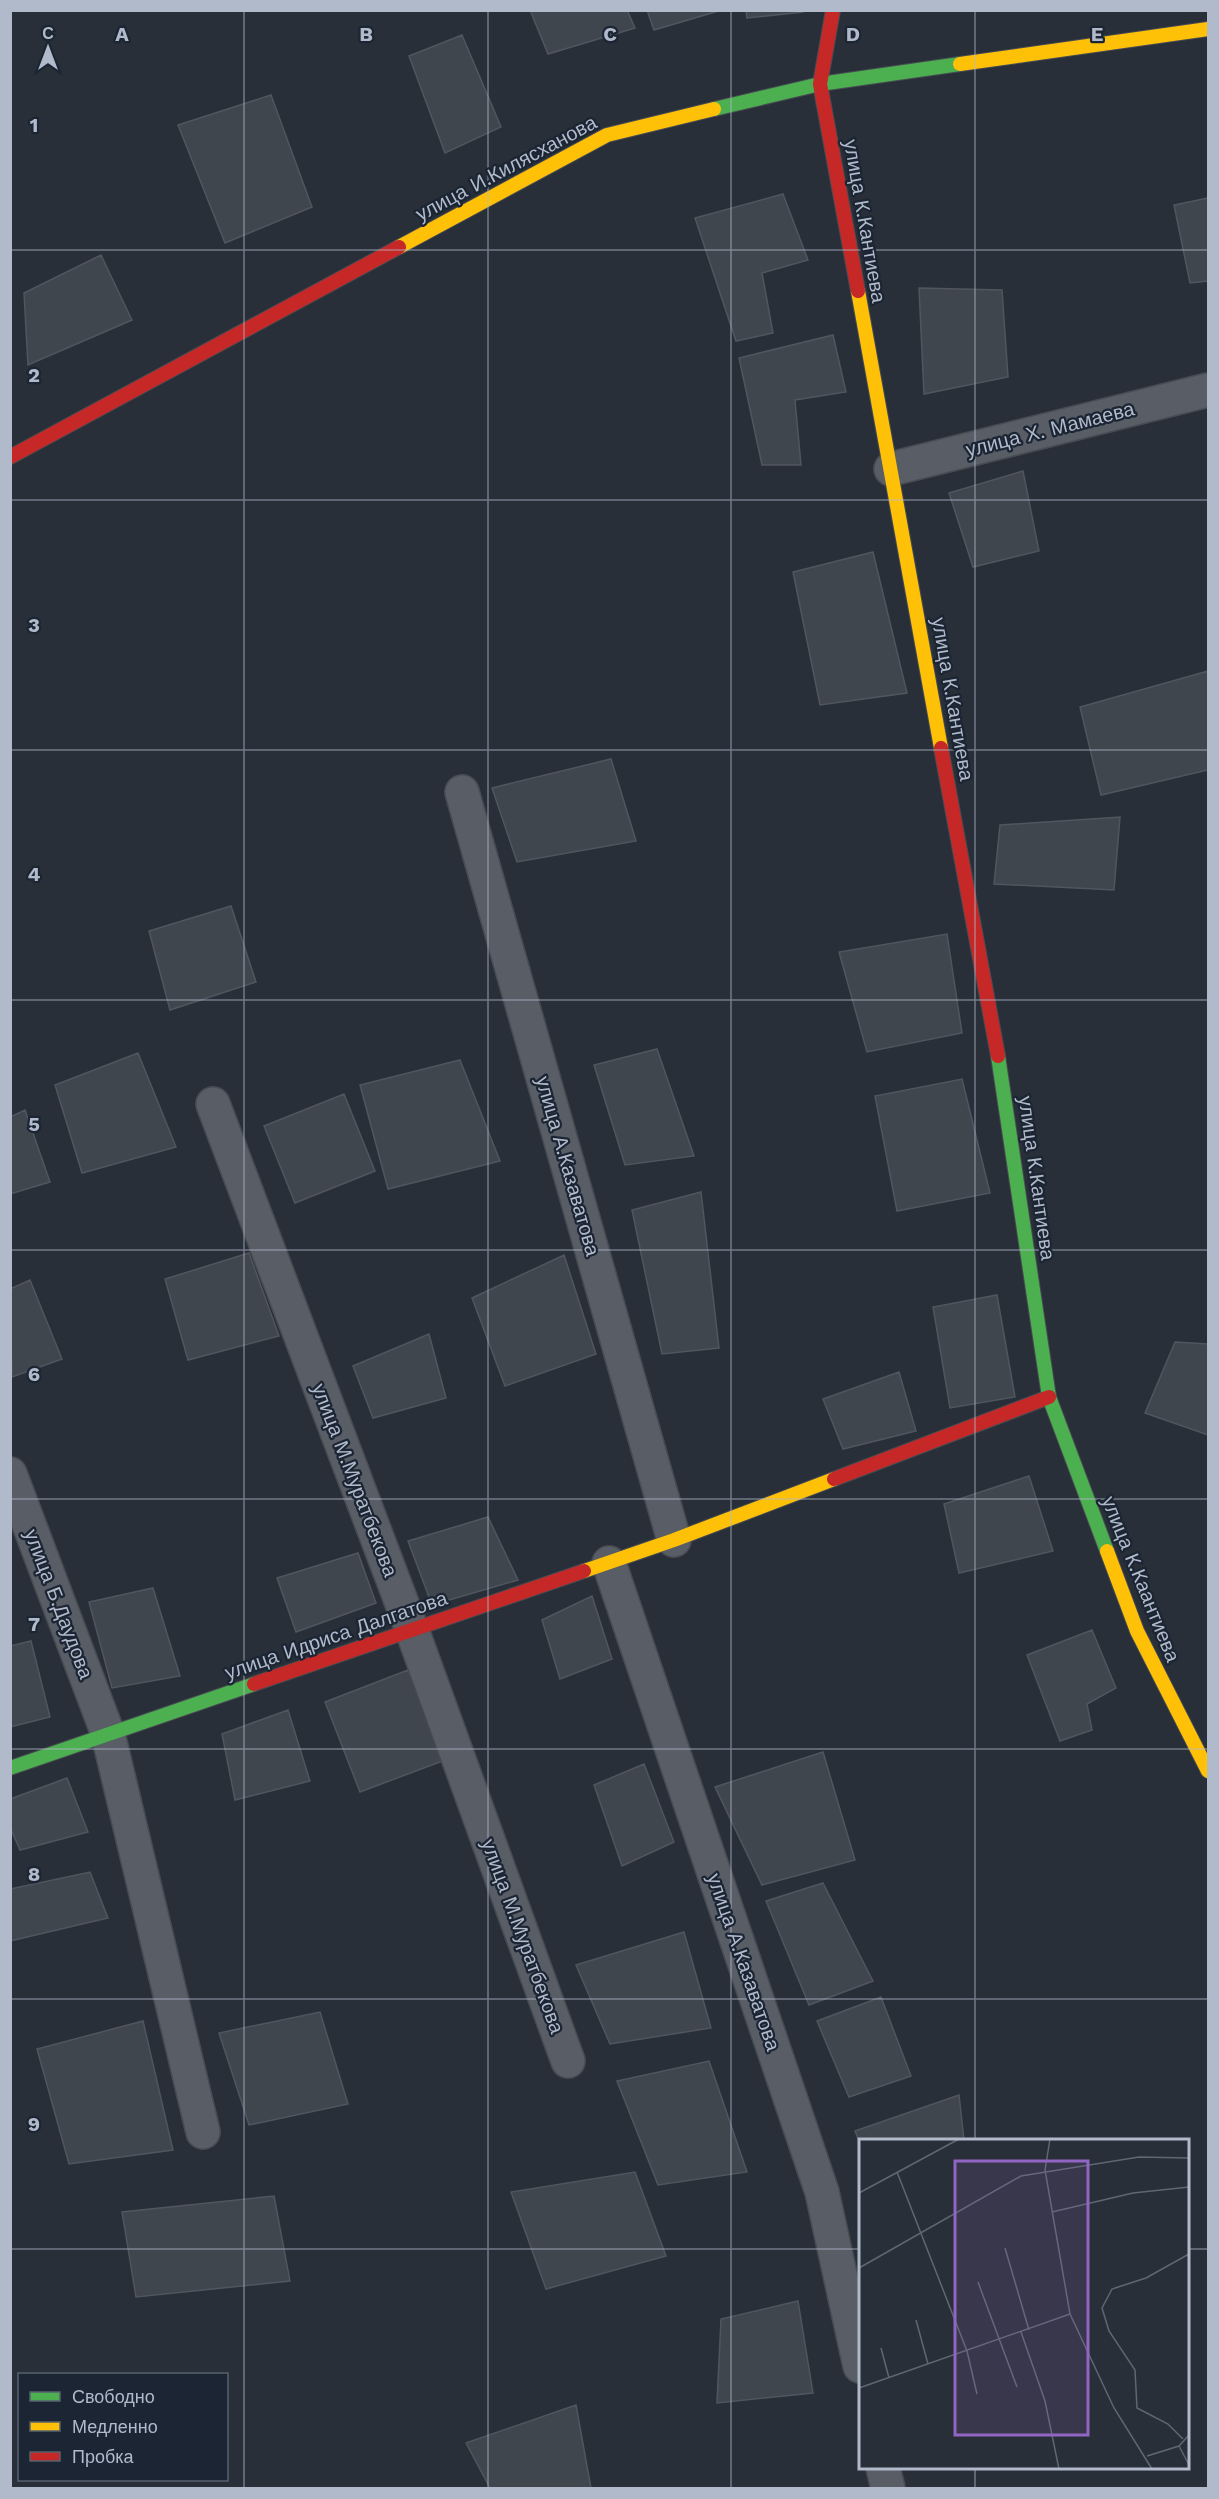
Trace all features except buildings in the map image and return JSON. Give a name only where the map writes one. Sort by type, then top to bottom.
[{"type":"street","name":"улица К.Кантиева","points":[[833,10],[820,84],[1003,1085],[1049,1396]]},
{"type":"street","name":"улица И.Килясханова","points":[[10,457],[607,135],[820,84],[1209,29]]},
{"type":"street","name":"улица Х. Мамаева","points":[[891,469],[1209,390]]},
{"type":"street","name":"улица А.Казаватова","points":[[462,792],[674,1540]]},
{"type":"street","name":"улица М.Муратбекова","points":[[213,1104],[412,1630],[568,2061]]},
{"type":"street","name":"улица Идриса Далгатова","points":[[10,1768],[674,1540],[1049,1396]]},
{"type":"street","name":"улица К.Каантиева","points":[[1049,1396],[1137,1630],[1209,1771]]},
{"type":"street","name":"улица Б.Даудова","points":[[10,1474],[108,1734],[202,2132]]},
{"type":"street","name":"улица А.Казаватова","points":[[609,1563],[822,2192],[859,2357]]},
{"type":"street","points":[[883,2469],[888,2488]]},
{"type":"traffic: fast","points":[[714,109],[820,84],[960,64]]},
{"type":"traffic: fast","points":[[998,1056],[1049,1397],[1107,1551]]},
{"type":"traffic: fast","points":[[10,1768],[254,1684]]},
{"type":"traffic: slow","points":[[960,64],[1208,29]]},
{"type":"traffic: slow","points":[[399,247],[607,135],[714,109]]},
{"type":"traffic: slow","points":[[858,291],[941,748]]},
{"type":"traffic: slow","points":[[584,1571],[674,1540],[834,1479]]},
{"type":"traffic: slow","points":[[1107,1551],[1137,1631],[1208,1771]]},
{"type":"traffic: jam","points":[[833,10],[820,84],[858,291]]},
{"type":"traffic: jam","points":[[10,457],[399,247]]},
{"type":"traffic: jam","points":[[941,748],[998,1056]]},
{"type":"traffic: jam","points":[[834,1479],[1049,1397]]},
{"type":"traffic: jam","points":[[254,1684],[584,1571]]}]
